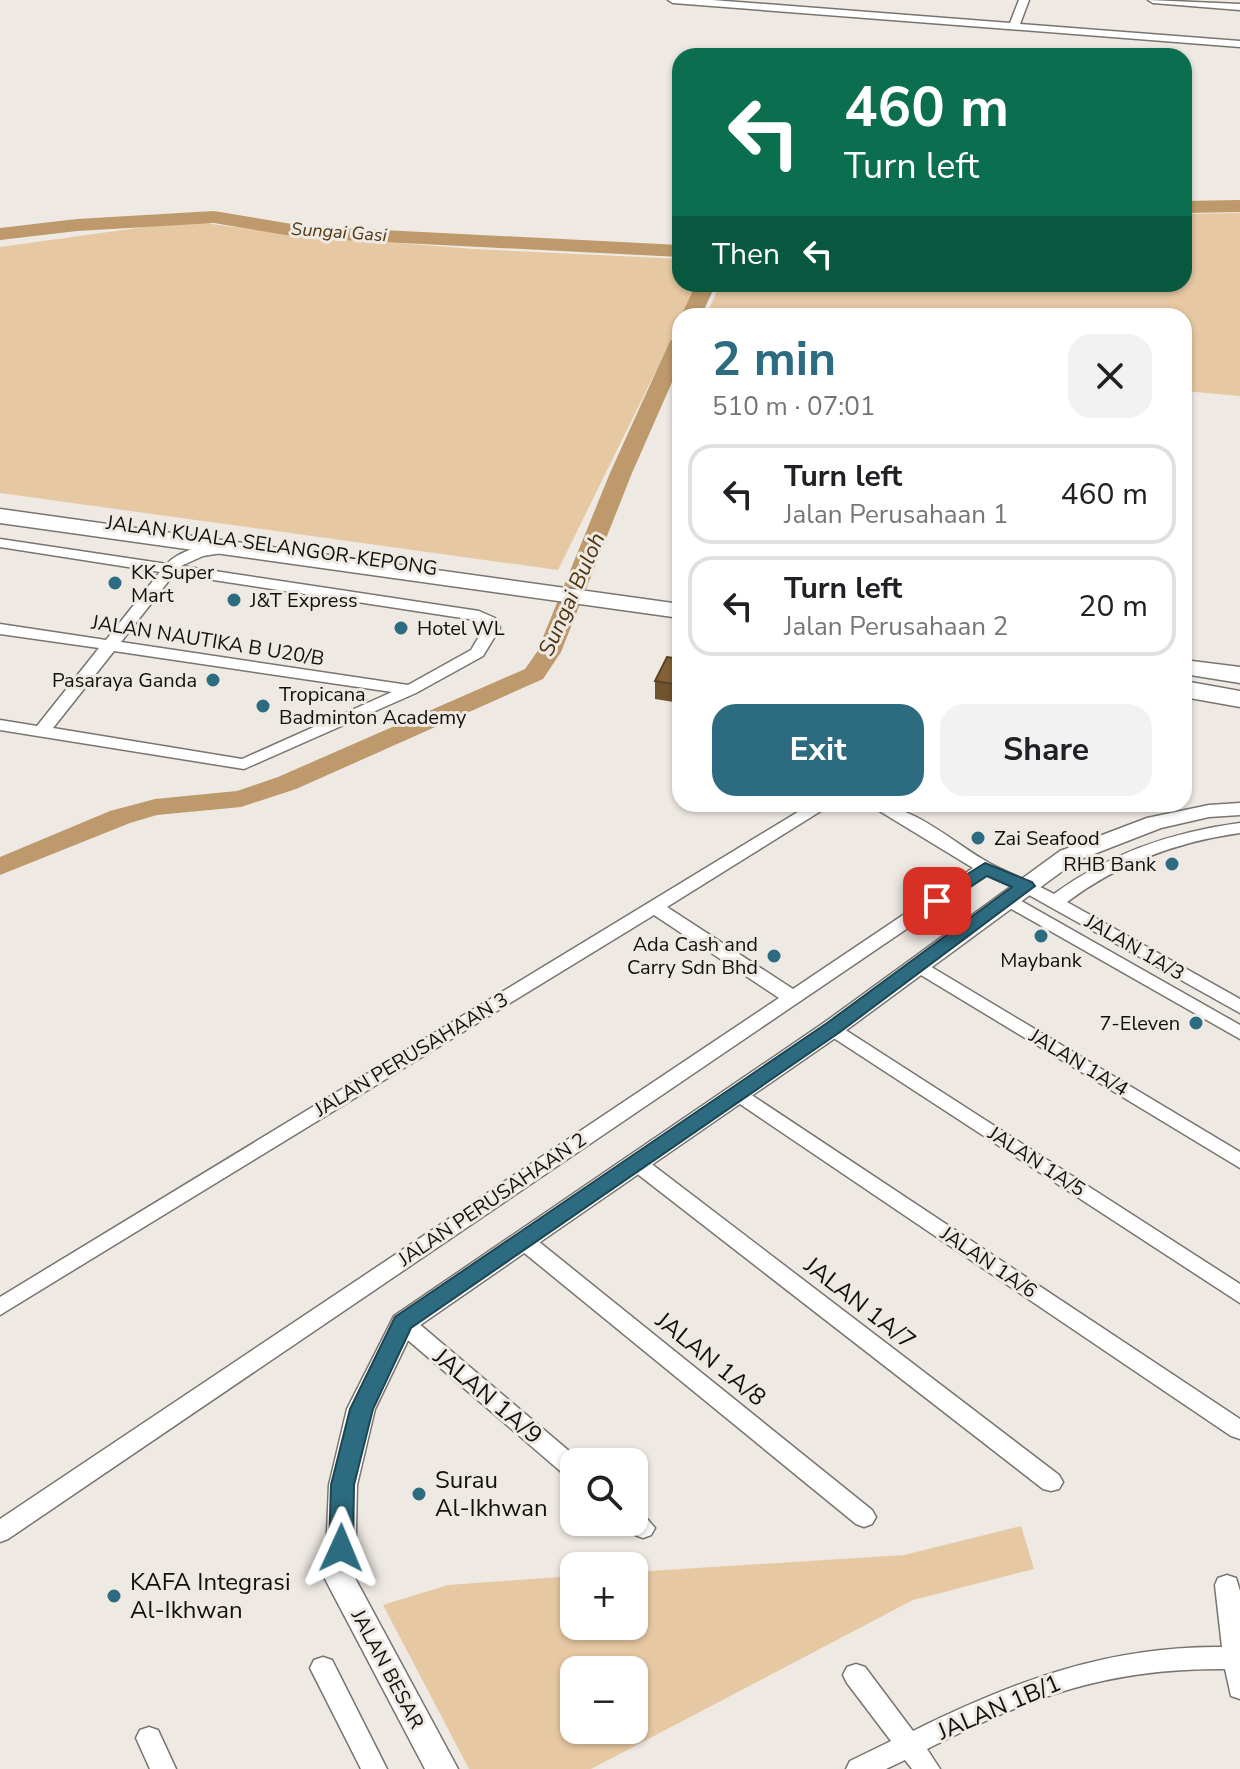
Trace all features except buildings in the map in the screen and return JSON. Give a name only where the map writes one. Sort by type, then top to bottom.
[{"type":"highway","name":"JALAN KUALA SELANGOR-KEPONG","points":[[0,507],[542,587]]},
{"type":"highway","name":"JALAN KUALA SELANGOR-KEPONG","points":[[0,516],[223,549],[542,587]]},
{"type":"highway","points":[[542,587],[672,609]]},
{"type":"highway","points":[[592,594],[672,600]]},
{"type":"highway","points":[[1192,668],[1240,675]]},
{"type":"highway","points":[[1192,678],[1240,685]]},
{"type":"highway","points":[[1192,690],[1240,699]]},
{"type":"street","points":[[673,0],[708,0],[1240,44]]},
{"type":"street","points":[[1014,25],[1024,0]]},
{"type":"street","points":[[1153,0],[1240,7]]},
{"type":"street","points":[[157,539],[172,550],[173,566]]},
{"type":"street","points":[[0,543],[173,566],[479,616],[489,621],[492,628],[477,653],[410,690],[244,764],[0,725]]},
{"type":"street","points":[[41,732],[173,566],[200,552],[223,549]]},
{"type":"street","name":"JALAN NAUTIKA B U20/B","points":[[0,629],[410,690]]},
{"type":"street","points":[[403,1323],[833,1028],[1068,856],[1155,823],[1209,811],[1240,809]]},
{"type":"street","name":"JALAN PERUSAHAAN 3","points":[[0,1307],[810,812]]},
{"type":"street","points":[[892,812],[940,838],[1016,892]]},
{"type":"street","points":[[1055,902],[1100,870],[1147,850],[1214,831],[1240,828]]},
{"type":"street","name":"JALAN PERUSAHAAN 2","points":[[0,1532],[985,868]]},
{"type":"street","name":"JALAN 1A/3","points":[[1016,892],[1055,902],[1240,1007]]},
{"type":"street","name":"JALAN 1A/3","points":[[1016,892],[1240,1033]]},
{"type":"street","points":[[655,908],[792,997]]},
{"type":"street","name":"JALAN 1A/4","points":[[918,965],[1240,1161]]},
{"type":"street","name":"JALAN 1A/5","points":[[833,1028],[1240,1295]]},
{"type":"street","name":"JALAN 1A/6","points":[[738,1093],[1239,1430]]},
{"type":"street","name":"JALAN 1A/7","points":[[638,1164],[1051,1482]]},
{"type":"street","name":"JALAN 1A/8","points":[[525,1242],[864,1517]]},
{"type":"street","name":"JALAN 1A/9","points":[[403,1323],[560,1457]]},
{"type":"street","name":"JALAN BESAR","points":[[403,1323],[361,1409],[343,1485],[340,1579],[442,1769]]},
{"type":"street","points":[[1227,1585],[1240,1688]]},
{"type":"street","name":"JALAN 1B/1","points":[[859,1769],[1020,1693],[1086,1672],[1155,1659],[1238,1658]]},
{"type":"street","points":[[323,1668],[374,1769]]},
{"type":"street","points":[[856,1675],[927,1769]]},
{"type":"street","points":[[149,1738],[163,1769]]},
{"type":"shaded area","points":[[1240,213],[1240,396],[1192,392],[1192,308],[710,308],[716,292],[1192,292],[1192,214]]},
{"type":"shaded area","points":[[188,221],[296,235],[474,249],[672,259],[672,292],[695,292],[687,308],[672,308],[672,338],[558,570],[0,493],[0,247]]},
{"type":"shaded area","points":[[1021,1526],[1034,1569],[913,1600],[648,1739],[648,1656],[560,1656],[560,1744],[639,1744],[591,1769],[469,1769],[383,1605],[448,1585],[560,1577],[560,1640],[648,1640],[648,1571],[904,1555]]},
{"type":"waterway","name":"Sungai Buloh","points":[[1192,207],[1240,206]]},
{"type":"waterway","name":"Sungai Gasi","points":[[0,234],[77,225],[214,217],[304,232],[672,251]]},
{"type":"waterway","name":"Sungai Buloh","points":[[695,308],[702,292]]},
{"type":"waterway","name":"Sungai Buloh","points":[[0,867],[120,817],[155,807],[241,799],[287,783],[534,674],[549,652],[621,473],[672,359]]},
{"type":"place","name":"KK Super Mart","points":[[115,583]]},
{"type":"place","name":"J&T Express","points":[[234,600]]},
{"type":"place","name":"Hotel WL","points":[[401,628]]},
{"type":"place","name":"Pasaraya Ganda","points":[[213,680]]},
{"type":"place","name":"Tropicana Badminton Academy","points":[[263,706]]},
{"type":"place","name":"Zai Seafood","points":[[978,838]]},
{"type":"place","name":"RHB Bank","points":[[1172,864]]},
{"type":"place","name":"Maybank","points":[[1041,936]]},
{"type":"place","name":"Ada Cash and Carry Sdn Bhd","points":[[774,956]]},
{"type":"place","name":"7-Eleven","points":[[1196,1023]]},
{"type":"place","name":"Surau Al-Ikhwan","points":[[419,1494]]},
{"type":"place","name":"KAFA Integrasi Al-Ikhwan","points":[[114,1596]]},
{"type":"route","points":[[341,1548],[343,1485],[361,1409],[403,1323],[833,1028],[1026,886],[985,868],[937,901]]}]
